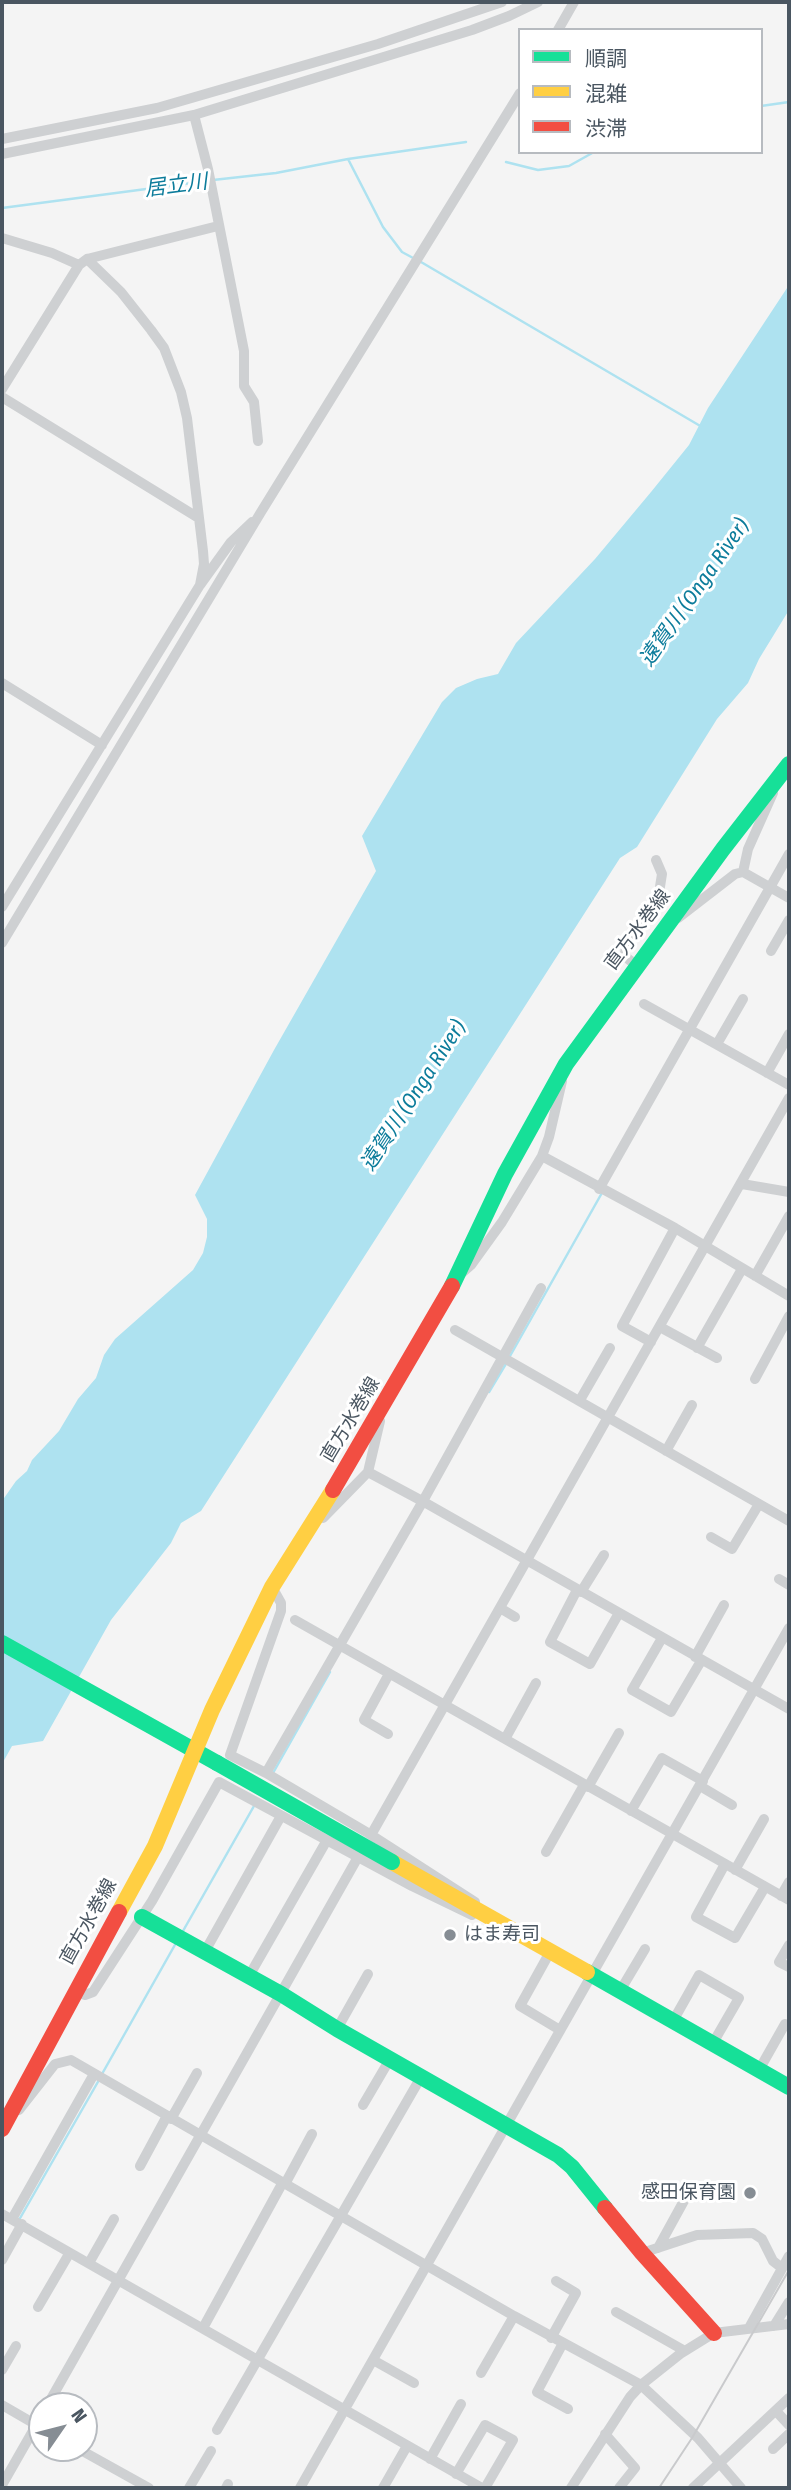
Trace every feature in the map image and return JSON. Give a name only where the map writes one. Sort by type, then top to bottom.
[{"type":"street","points":[[2,139],[157,107],[378,44],[502,2]]},
{"type":"street","points":[[2,154],[194,115],[472,30],[538,2]]},
{"type":"street","points":[[559,28],[574,2]]},
{"type":"street","points":[[2,943],[261,512],[518,96]]},
{"type":"street","points":[[157,107],[194,115]]},
{"type":"street","points":[[194,115],[208,169],[244,351],[244,386],[254,402],[258,441]]},
{"type":"street","points":[[2,389],[83,262],[218,226]]},
{"type":"street","points":[[2,238],[83,262],[137,310],[164,348],[187,418],[204,564],[200,585]]},
{"type":"street","points":[[2,397],[197,517]]},
{"type":"street","points":[[2,907],[200,585],[230,542],[261,512]]},
{"type":"street","points":[[2,683],[102,745]]},
{"type":"street","points":[[743,872],[748,849],[784,771]]},
{"type":"street","name":"直方水巻線","points":[[5,2124],[155,1846],[190,1748],[272,1587],[383,1408],[457,1277],[505,1174],[566,1065],[723,849],[784,771]]},
{"type":"street","points":[[602,1190],[789,854]]},
{"type":"street","points":[[637,966],[627,958],[626,943],[659,892],[663,874],[656,860]]},
{"type":"street","points":[[669,924],[735,874],[743,872],[789,898]]},
{"type":"street","points":[[771,951],[789,920]]},
{"type":"street","points":[[717,1044],[743,999]]},
{"type":"street","points":[[644,1004],[789,1086]]},
{"type":"street","points":[[766,1073],[789,1034]]},
{"type":"street","points":[[457,1277],[471,1265],[502,1222],[542,1156],[566,1065]]},
{"type":"street","points":[[368,1833],[500,1608],[524,1559],[648,1341],[660,1327],[703,1245],[785,1115],[789,1098]]},
{"type":"street","points":[[542,1156],[675,1228],[789,1296]]},
{"type":"street","points":[[742,1184],[789,1192]]},
{"type":"street","points":[[755,1276],[789,1216]]},
{"type":"street","points":[[648,1341],[622,1326],[675,1228]]},
{"type":"street","points":[[697,1348],[742,1269]]},
{"type":"street","points":[[269,1775],[506,1359],[541,1288]]},
{"type":"street","points":[[755,1379],[789,1316]]},
{"type":"street","points":[[660,1327],[717,1358]]},
{"type":"street","points":[[455,1330],[789,1521]]},
{"type":"street","points":[[580,1400],[610,1348]]},
{"type":"street","points":[[666,1451],[692,1405]]},
{"type":"street","points":[[305,1536],[368,1472],[383,1408]]},
{"type":"street","points":[[368,1472],[789,1709]]},
{"type":"street","points":[[711,1537],[732,1549],[759,1504]]},
{"type":"street","points":[[604,1555],[579,1591],[550,1642],[590,1664],[619,1613]]},
{"type":"street","points":[[272,1587],[281,1603],[281,1612],[230,1755],[368,1833],[450,1884],[479,1904],[500,1924]]},
{"type":"street","points":[[662,1638],[632,1690],[671,1712],[724,1605]]},
{"type":"street","points":[[500,1608],[515,1617]]},
{"type":"street","points":[[295,1620],[785,1898],[789,1882]]},
{"type":"street","points":[[300,2488],[789,1628]]},
{"type":"street","points":[[2,1643],[789,2087]]},
{"type":"street","points":[[388,1734],[364,1720],[389,1674]]},
{"type":"street","points":[[505,1740],[536,1683]]},
{"type":"street","points":[[546,1852],[619,1733]]},
{"type":"street","points":[[631,1811],[662,1758],[732,1805]]},
{"type":"street","points":[[74,1992],[85,1995],[93,1992],[142,1917],[219,1782],[469,1914],[500,1924]]},
{"type":"street","points":[[204,1953],[281,1816]]},
{"type":"street","points":[[764,1819],[696,1917],[736,1938],[765,1887]]},
{"type":"street","points":[[249,1976],[327,1840]]},
{"type":"street","points":[[55,2392],[355,1855]]},
{"type":"street","points":[[142,1917],[278,1992],[337,2029],[558,2155],[572,2167],[642,2253],[713,2333]]},
{"type":"street","points":[[789,1945],[779,1962],[789,1967]]},
{"type":"street","points":[[620,1991],[645,1949]]},
{"type":"street","points":[[550,1952],[520,2006],[560,2030]]},
{"type":"street","points":[[337,2029],[368,1974]]},
{"type":"street","points":[[673,2021],[699,1975],[739,1998],[713,2043]]},
{"type":"street","points":[[759,2070],[785,2024]]},
{"type":"street","points":[[363,2105],[390,2059]]},
{"type":"street","points":[[5,2124],[24,2106],[55,2064],[71,2060],[551,2338],[641,2385],[698,2438],[741,2488]]},
{"type":"street","points":[[140,2166],[197,2073]]},
{"type":"street","points":[[2,2260],[14,2220],[98,2076]]},
{"type":"street","points":[[217,2430],[421,2077]]},
{"type":"street","points":[[203,2328],[312,2134]]},
{"type":"street","points":[[658,2248],[691,2188]]},
{"type":"street","points":[[89,2263],[114,2219]]},
{"type":"street","points":[[14,2220],[69,2254],[116,2278],[257,2361],[456,2474],[484,2488],[513,2440],[485,2425],[456,2474]]},
{"type":"street","points":[[642,2253],[697,2235],[752,2233],[762,2239],[773,2261],[782,2269]]},
{"type":"street","points":[[38,2307],[69,2254]]},
{"type":"street","points":[[749,2328],[789,2256]]},
{"type":"street","points":[[551,2338],[576,2293],[556,2281]]},
{"type":"street","points":[[774,2326],[789,2302]]},
{"type":"street","points":[[616,2312],[685,2351]]},
{"type":"street","points":[[481,2373],[514,2316]]},
{"type":"street","points":[[571,2488],[605,2434],[641,2385],[685,2351],[713,2333],[789,2324]]},
{"type":"street","points":[[564,2343],[537,2392],[568,2409]]},
{"type":"street","points":[[2,2370],[16,2346]]},
{"type":"street","points":[[373,2360],[414,2383]]},
{"type":"street","points":[[693,2488],[789,2398]]},
{"type":"street","points":[[430,2459],[461,2404]]},
{"type":"street","points":[[2,2405],[28,2418]]},
{"type":"street","points":[[776,2411],[789,2425]]},
{"type":"street","points":[[605,2434],[635,2468],[619,2488]]},
{"type":"street","points":[[773,2449],[789,2434]]},
{"type":"street","points":[[2,2485],[28,2438]]},
{"type":"street","points":[[383,2488],[407,2446]]},
{"type":"street","points":[[189,2488],[211,2451]]},
{"type":"street","points":[[98,2460],[149,2488]]},
{"type":"water","name":"遠賀川 (Onga River)","points":[[789,285],[789,610],[759,659],[748,683],[717,719],[637,847],[620,858],[201,1511],[181,1523],[171,1543],[111,1620],[43,1741],[12,1746],[2,1764],[2,1501],[27,1471],[32,1460],[59,1431],[78,1399],[96,1378],[104,1355],[115,1339],[193,1270],[203,1253],[207,1237],[207,1219],[195,1195],[376,871],[362,836],[442,702],[456,688],[498,674],[516,643],[595,559],[651,492],[689,445],[708,408]]},
{"type":"waterway","points":[[763,106],[789,102]]},
{"type":"waterway","name":"居立川","points":[[213,180],[276,173],[348,159],[466,142]]},
{"type":"waterway","points":[[506,162],[538,170],[569,166],[590,154]]},
{"type":"waterway","points":[[348,159],[383,227],[402,252],[415,259]]},
{"type":"waterway","name":"居立川","points":[[2,208],[207,181]]},
{"type":"waterway","points":[[421,262],[702,427]]},
{"type":"waterway","points":[[510,1356],[603,1191]]},
{"type":"waterway","points":[[489,1392],[507,1362]]},
{"type":"waterway","points":[[273,1773],[330,1672]]},
{"type":"waterway","points":[[183,1931],[254,1806]]},
{"type":"waterway","points":[[102,2074],[176,1943]]},
{"type":"waterway","points":[[19,2220],[99,2080]]},
{"type":"tram line","points":[[659,2488],[692,2438],[789,2270]]},
{"type":"traffic: fast","points":[[452,1286],[505,1174],[566,1064],[723,849],[789,764]]},
{"type":"traffic: fast","points":[[2,1643],[217,1763]]},
{"type":"traffic: fast","points":[[217,1763],[392,1862]]},
{"type":"traffic: fast","points":[[142,1917],[281,1994],[337,2029],[558,2155],[572,2167],[605,2208]]},
{"type":"traffic: fast","points":[[587,1972],[789,2087]]},
{"type":"traffic: slow","points":[[119,1912],[155,1846],[212,1710],[272,1587],[333,1490]]},
{"type":"traffic: slow","points":[[392,1862],[587,1972]]},
{"type":"traffic: jam","points":[[333,1490],[452,1286]]},
{"type":"traffic: jam","points":[[2,2129],[119,1912]]},
{"type":"traffic: jam","points":[[605,2208],[714,2333]]},
{"type":"place","name":"はま寿司","points":[[450,1935]]},
{"type":"place","name":"感田保育園","points":[[750,2193]]}]
